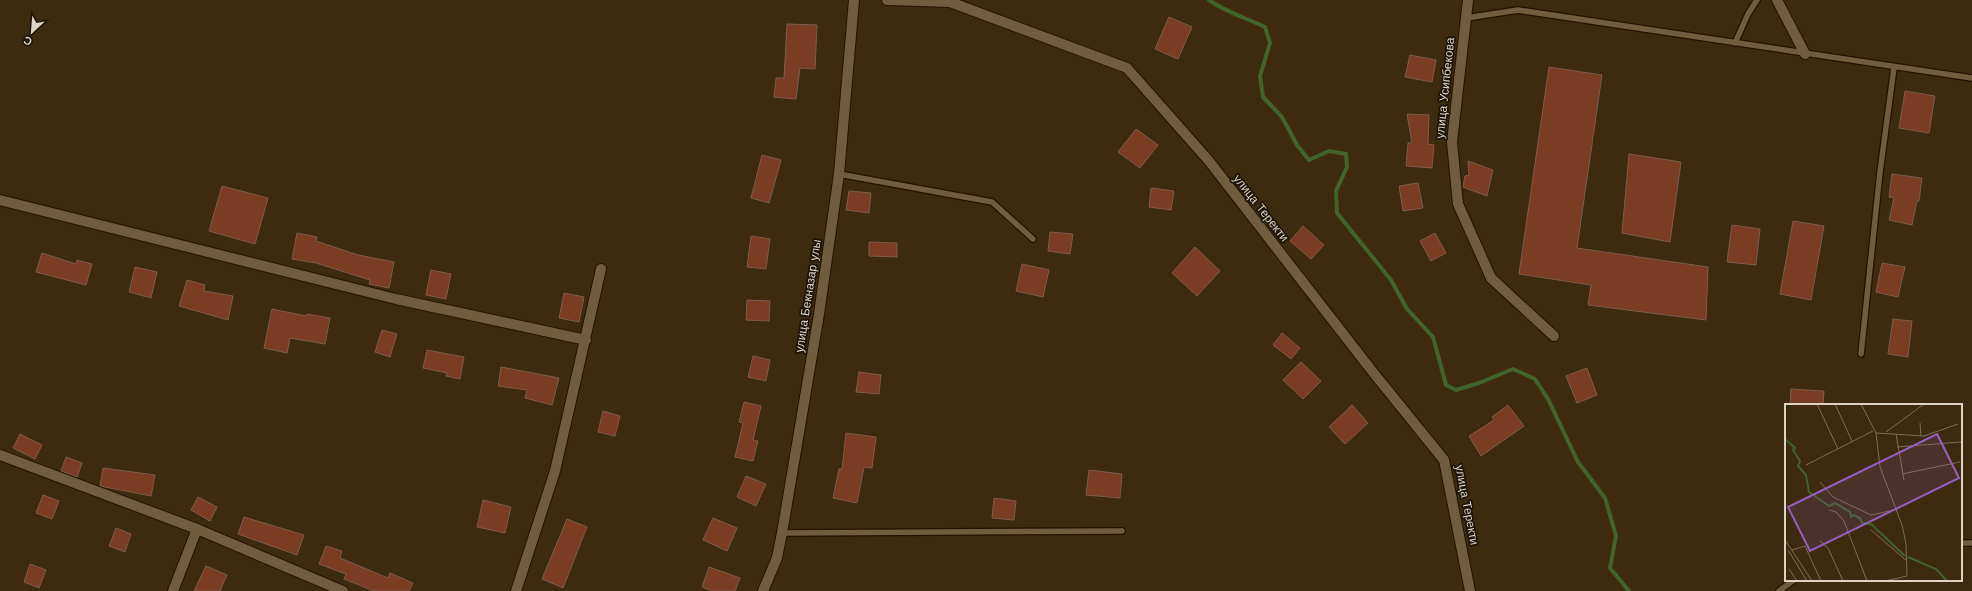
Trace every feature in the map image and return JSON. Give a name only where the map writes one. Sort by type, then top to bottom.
[{"type":"street","name":"улица Бекназар улы","points":[[763,591],[777,558],[819,314],[840,174],[854,0]]},
{"type":"street","name":"улица Теректи","points":[[887,0],[950,2],[1127,68],[1209,161],[1372,371],[1444,460],[1470,591]]},
{"type":"street","name":"улица Усипбекова","points":[[1468,0],[1452,142],[1458,204],[1491,278],[1554,336]]},
{"type":"street","points":[[1777,0],[1805,54]]},
{"type":"street","points":[[0,200],[396,299],[586,340]]},
{"type":"street","points":[[516,591],[554,471],[586,340],[601,269]]},
{"type":"street","points":[[0,455],[197,529],[343,591]]},
{"type":"street","points":[[173,591],[197,529]]},
{"type":"lane","points":[[1735,43],[1748,14],[1757,0]]},
{"type":"lane","points":[[1466,18],[1518,10],[1894,68],[1972,78]]},
{"type":"lane","points":[[1861,354],[1880,172],[1894,68]]},
{"type":"lane","points":[[840,174],[992,202],[1034,239]]},
{"type":"lane","points":[[782,533],[1122,531]]},
{"type":"lane","points":[[1779,591],[1793,581]]},
{"type":"building","points":[[1169,17],[1192,27],[1178,59],[1155,49]]},
{"type":"building","points":[[787,24],[817,25],[815,69],[800,68],[796,99],[774,97],[776,78],[784,78]]},
{"type":"building","points":[[1410,55],[1436,60],[1432,82],[1405,77]]},
{"type":"building","points":[[1549,67],[1602,75],[1577,248],[1708,267],[1706,320],[1588,305],[1591,285],[1519,274]]},
{"type":"building","points":[[1905,91],[1935,96],[1929,133],[1899,128]]},
{"type":"building","points":[[1407,114],[1429,115],[1428,144],[1434,145],[1432,168],[1406,166],[1408,143],[1412,143]]},
{"type":"building","points":[[1136,129],[1158,145],[1140,168],[1118,152]]},
{"type":"building","points":[[1629,154],[1681,162],[1670,242],[1622,233]]},
{"type":"building","points":[[762,155],[781,160],[769,203],[751,198]]},
{"type":"building","points":[[1468,161],[1493,170],[1487,196],[1463,187],[1465,176],[1469,175]]},
{"type":"building","points":[[1892,174],[1922,178],[1919,201],[1917,201],[1912,225],[1889,220],[1894,198],[1889,197]]},
{"type":"building","points":[[1418,183],[1423,208],[1403,211],[1399,186]]},
{"type":"building","points":[[222,186],[268,198],[255,244],[209,231]]},
{"type":"building","points":[[1151,188],[1174,191],[1171,210],[1149,207]]},
{"type":"building","points":[[849,191],[871,193],[869,213],[846,210]]},
{"type":"building","points":[[1793,221],[1824,226],[1811,300],[1780,294]]},
{"type":"building","points":[[1732,225],[1760,229],[1756,265],[1727,262]]},
{"type":"building","points":[[1303,226],[1324,245],[1311,259],[1290,241]]},
{"type":"building","points":[[1050,232],[1073,234],[1070,254],[1048,251]]},
{"type":"building","points":[[297,233],[317,237],[316,241],[358,255],[394,262],[389,288],[369,284],[370,280],[316,263],[292,259]]},
{"type":"building","points":[[1435,233],[1446,253],[1431,261],[1420,241]]},
{"type":"building","points":[[751,236],[770,239],[766,269],[747,267]]},
{"type":"building","points":[[869,242],[897,243],[897,257],[869,256]]},
{"type":"building","points":[[1195,247],[1220,271],[1197,296],[1172,273]]},
{"type":"building","points":[[42,253],[76,264],[77,260],[92,264],[86,285],[36,272]]},
{"type":"building","points":[[1882,263],[1905,267],[1898,297],[1876,292]]},
{"type":"building","points":[[1022,264],[1049,270],[1043,297],[1016,291]]},
{"type":"building","points":[[135,267],[157,272],[151,298],[129,292]]},
{"type":"building","points":[[431,270],[451,274],[446,299],[426,295]]},
{"type":"building","points":[[187,280],[205,285],[204,291],[233,296],[228,320],[179,306]]},
{"type":"building","points":[[564,293],[584,297],[579,322],[559,318]]},
{"type":"building","points":[[747,300],[770,301],[769,321],[746,320]]},
{"type":"building","points":[[272,309],[306,316],[307,314],[330,318],[325,344],[290,338],[287,353],[264,348]]},
{"type":"building","points":[[1893,319],[1912,321],[1908,357],[1888,354]]},
{"type":"building","points":[[382,330],[397,334],[390,357],[375,352]]},
{"type":"building","points":[[1282,333],[1300,348],[1291,359],[1273,345]]},
{"type":"building","points":[[427,350],[464,357],[460,379],[446,376],[447,373],[423,368]]},
{"type":"building","points":[[753,356],[770,360],[766,381],[748,377]]},
{"type":"building","points":[[1301,362],[1321,381],[1303,399],[1283,380]]},
{"type":"building","points":[[501,367],[559,378],[552,405],[525,398],[527,390],[498,386]]},
{"type":"building","points":[[1587,368],[1597,395],[1577,403],[1566,376]]},
{"type":"building","points":[[859,372],[881,375],[879,394],[856,392]]},
{"type":"building","points":[[1791,389],[1824,391],[1823,404],[1790,404]]},
{"type":"building","points":[[744,402],[761,406],[753,440],[758,441],[753,461],[735,457],[743,423],[739,422]]},
{"type":"building","points":[[1352,405],[1368,423],[1345,444],[1329,427]]},
{"type":"building","points":[[1508,405],[1524,426],[1481,456],[1469,436],[1494,420],[1492,417]]},
{"type":"building","points":[[603,411],[620,416],[615,436],[598,432]]},
{"type":"building","points":[[846,433],[876,437],[872,468],[864,467],[857,503],[833,498],[839,469],[842,469]]},
{"type":"building","points":[[20,434],[42,445],[35,459],[13,448]]},
{"type":"building","points":[[66,457],[82,463],[77,477],[61,471]]},
{"type":"building","points":[[103,468],[155,475],[151,496],[100,486]]},
{"type":"building","points":[[1089,470],[1122,474],[1120,498],[1086,495]]},
{"type":"building","points":[[746,476],[766,484],[756,506],[737,497]]},
{"type":"building","points":[[43,495],[59,501],[52,519],[36,513]]},
{"type":"building","points":[[198,497],[217,507],[210,521],[191,510]]},
{"type":"building","points":[[994,498],[1016,501],[1014,520],[992,518]]},
{"type":"building","points":[[483,500],[511,507],[505,533],[477,527]]},
{"type":"building","points":[[244,517],[304,535],[297,555],[238,534]]},
{"type":"building","points":[[713,518],[737,528],[727,551],[703,540]]},
{"type":"building","points":[[567,519],[587,527],[563,588],[542,579]]},
{"type":"building","points":[[116,528],[131,534],[125,552],[109,546]]},
{"type":"building","points":[[326,546],[342,551],[340,558],[388,578],[390,573],[413,583],[409,591],[374,591],[344,579],[346,574],[319,564]]},
{"type":"building","points":[[30,564],[46,570],[39,588],[24,582]]},
{"type":"building","points":[[206,566],[227,575],[220,591],[194,591]]},
{"type":"building","points":[[709,567],[740,578],[735,591],[712,591],[702,587]]},
{"type":"waterway","points":[[1209,0],[1229,11],[1265,27],[1270,43],[1260,76],[1263,97],[1282,117],[1297,145],[1309,160],[1329,151],[1346,154],[1347,167],[1336,191],[1337,213],[1391,280],[1407,309],[1433,337],[1446,385],[1456,390],[1479,383],[1513,369],[1535,379],[1548,399],[1578,462],[1605,498],[1616,536],[1610,568],[1629,591]]}]
